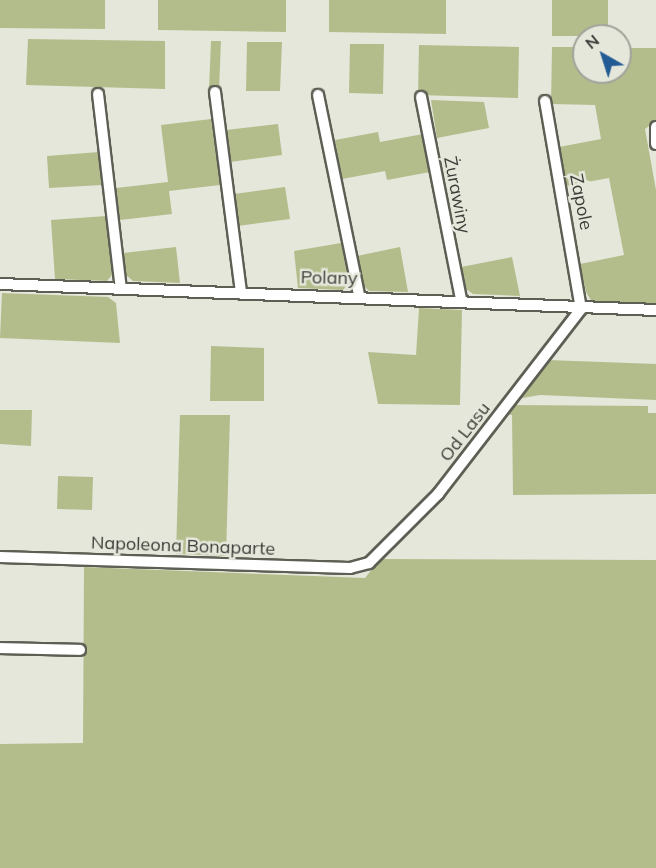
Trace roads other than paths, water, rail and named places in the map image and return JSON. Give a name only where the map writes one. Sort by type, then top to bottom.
[{"type":"street","points":[[215,92],[241,293]]},
{"type":"street","points":[[98,94],[121,289]]},
{"type":"street","points":[[318,95],[359,295]]},
{"type":"street","name":"Żurawiny","points":[[421,98],[460,299]]},
{"type":"street","name":"Zapole","points":[[545,101],[581,309]]},
{"type":"street","points":[[656,126],[656,144]]},
{"type":"street","name":"Polany","points":[[0,284],[460,299],[581,309],[656,310]]},
{"type":"street","name":"Od Lasu","points":[[364,565],[438,494],[581,309]]},
{"type":"street","name":"Napoleona Bonaparte","points":[[0,557],[364,565]]},
{"type":"street","points":[[0,648],[80,650]]}]
